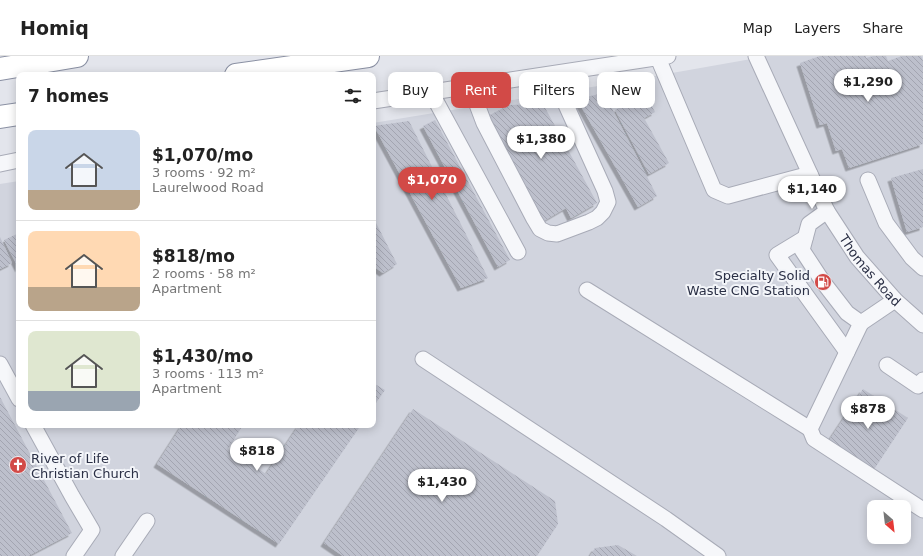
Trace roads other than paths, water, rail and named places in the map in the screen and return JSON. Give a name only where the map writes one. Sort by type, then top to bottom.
[{"type":"highway","points":[[0,69],[77,56]]},
{"type":"highway","points":[[257,72],[368,56]]},
{"type":"highway","points":[[0,117],[16,114]]},
{"type":"street","name":"Thomas Road","points":[[756,56],[827,211],[857,257],[895,300],[923,324]]},
{"type":"street","points":[[567,72],[663,57],[714,190],[728,196],[810,174]]},
{"type":"street","points":[[376,101],[388,99]]},
{"type":"street","points":[[440,108],[518,252]]},
{"type":"street","points":[[478,108],[484,123],[540,229],[548,233],[556,234],[597,218],[603,212],[608,202],[606,191],[567,108]]},
{"type":"street","points":[[0,164],[16,161]]},
{"type":"street","points":[[868,180],[886,223],[919,260]]},
{"type":"street","points":[[827,211],[809,224],[802,250],[823,282],[847,313],[861,323]]},
{"type":"street","points":[[805,238],[777,255],[847,352]]},
{"type":"street","points":[[587,290],[810,429],[814,439],[923,510]]},
{"type":"street","points":[[810,429],[861,323],[895,300]]},
{"type":"street","points":[[423,359],[660,515],[718,556]]},
{"type":"street","points":[[0,364],[16,393]]},
{"type":"street","points":[[887,365],[918,386],[923,380]]},
{"type":"street","points":[[35,428],[92,530],[74,556]]},
{"type":"street","points":[[123,556],[147,521]]},
{"type":"place","name":"Specialty Solid Waste CNG Station","points":[[823,282]]},
{"type":"place","name":"River of Life Christian Church","points":[[18,465]]}]
